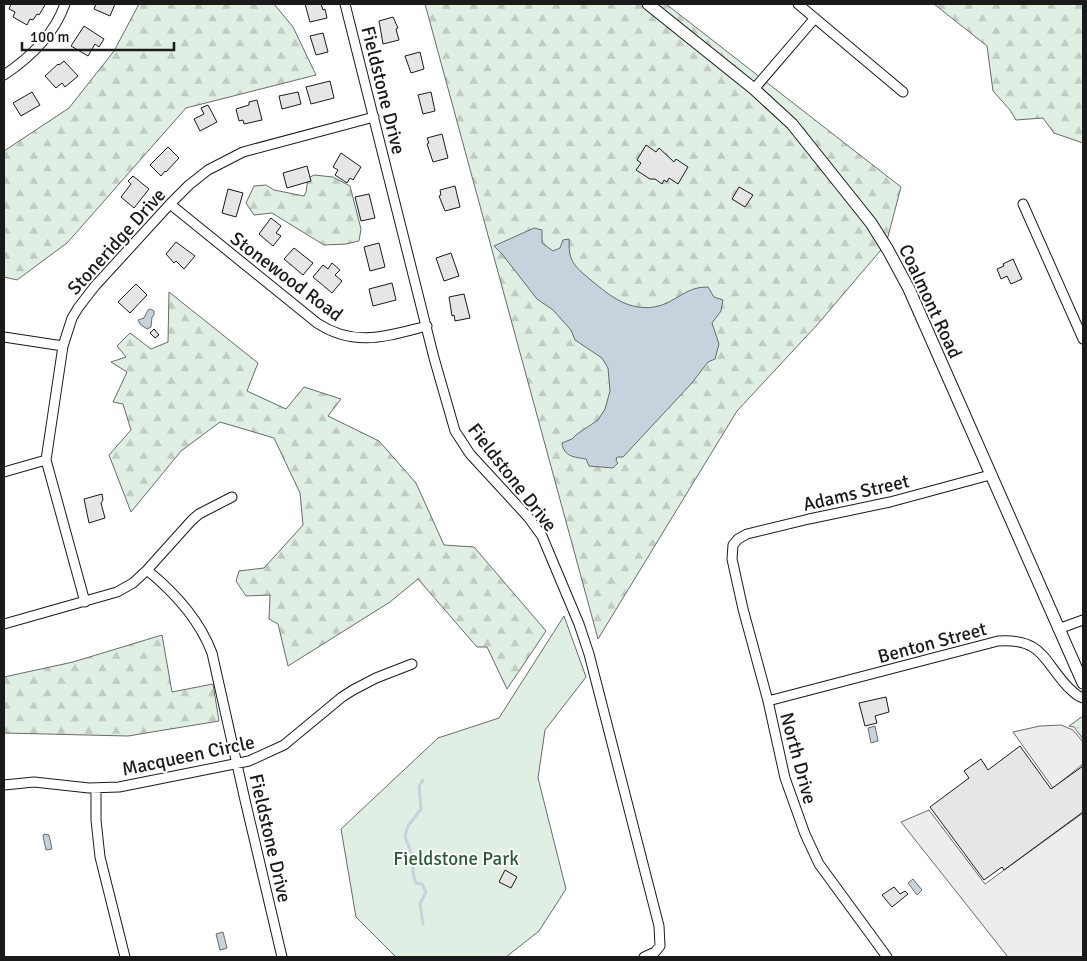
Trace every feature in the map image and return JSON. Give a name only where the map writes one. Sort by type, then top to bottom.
[{"type":"street","points":[[4,75],[32,54],[51,33],[64,4]]},
{"type":"street","name":"Fieldstone Drive","points":[[345,4],[450,417],[460,440],[470,454],[536,526],[546,544],[579,624],[592,663],[659,926],[660,946],[654,952],[644,957]]},
{"type":"street","name":"Coalmont Road","points":[[648,4],[754,89],[792,124],[871,223],[909,289],[1083,683]]},
{"type":"street","points":[[798,4],[903,92]]},
{"type":"street","points":[[754,89],[815,18]]},
{"type":"street","name":"Stoneridge Drive","points":[[85,602],[46,460],[63,346],[72,318],[84,299],[170,204],[203,174],[236,154],[374,117]]},
{"type":"street","name":"Stonewood Road","points":[[170,204],[302,312],[329,331],[353,338],[372,338],[427,326]]},
{"type":"street","points":[[1023,204],[1083,339]]},
{"type":"street","points":[[4,337],[63,346]]},
{"type":"street","points":[[4,472],[46,460]]},
{"type":"street","name":"Adams Street","points":[[733,546],[738,539],[747,534],[890,502],[990,475]]},
{"type":"street","points":[[4,624],[117,592],[147,570],[199,514],[232,497]]},
{"type":"street","name":"North Drive","points":[[733,546],[732,559],[743,609],[768,701],[785,778],[802,827],[819,864],[887,957]]},
{"type":"street","name":"Fieldstone Drive","points":[[147,570],[186,610],[207,640],[216,666],[282,957]]},
{"type":"street","points":[[1058,629],[1083,620]]},
{"type":"street","name":"Benton Street","points":[[768,701],[998,642],[1009,641],[1032,646],[1039,651],[1073,692],[1083,698]]},
{"type":"street","name":"Macqueen Circle","points":[[4,785],[34,782],[96,788],[130,785],[237,764],[259,757],[284,745],[353,690],[376,678],[412,664]]},
{"type":"street","points":[[96,788],[96,820],[100,857],[125,957]]},
{"type":"green space","points":[[139,4],[274,4],[293,27],[316,75],[186,108],[67,243],[17,280],[4,277],[4,151],[69,108],[114,51]]},
{"type":"green space","points":[[425,4],[666,4],[901,187],[886,244],[817,325],[737,411],[598,639]]},
{"type":"green space","points":[[934,4],[1083,4],[1083,143],[1054,133],[1043,118],[1016,120],[1010,110],[993,91],[987,46]]},
{"type":"green space","points":[[314,175],[333,177],[350,186],[361,229],[359,241],[346,244],[324,245],[272,213],[254,215],[246,203],[254,186],[266,185],[274,190],[304,196],[308,178]]},
{"type":"green space","points":[[169,292],[258,363],[247,391],[286,409],[304,387],[341,399],[328,416],[379,441],[416,483],[444,545],[474,547],[546,631],[507,689],[487,647],[477,647],[418,579],[390,602],[288,666],[278,624],[269,619],[270,595],[246,596],[236,581],[239,571],[264,568],[303,525],[300,493],[274,438],[220,422],[181,451],[131,512],[109,455],[131,430],[123,404],[113,402],[127,372],[111,362],[126,357],[117,346],[130,333],[151,349],[168,342]]},
{"type":"green space","name":"Fieldstone Park","points":[[564,616],[586,677],[545,730],[538,778],[566,889],[539,931],[506,957],[396,957],[356,917],[341,829],[438,738],[499,718]]},
{"type":"green space","points":[[162,635],[172,692],[213,684],[219,721],[128,736],[4,733],[4,677],[73,662]]},
{"type":"green space","points":[[1083,716],[1083,739],[1074,727],[1069,726]]},
{"type":"shaded area","points":[[534,228],[542,230],[542,243],[553,251],[560,248],[563,240],[569,239],[570,256],[577,268],[620,301],[636,307],[654,307],[700,287],[708,287],[714,297],[723,300],[721,311],[712,323],[719,344],[715,359],[708,362],[691,384],[623,457],[617,457],[616,461],[618,463],[613,468],[589,466],[586,459],[567,454],[562,443],[572,439],[598,420],[605,409],[610,391],[608,368],[602,358],[575,340],[571,330],[553,310],[537,299],[494,246]]},
{"type":"shaded area","points":[[150,309],[154,311],[154,315],[151,327],[147,329],[138,320],[144,318]]},
{"type":"shaded area","points":[[1061,725],[1073,730],[1083,742],[1083,764],[1053,788],[1013,732],[1040,726]]},
{"type":"shaded area","points":[[875,726],[878,741],[871,743],[868,728]]},
{"type":"shaded area","points":[[929,810],[985,884],[1083,813],[1083,957],[1008,957],[901,822]]},
{"type":"shaded area","points":[[44,834],[49,835],[52,849],[46,850]]},
{"type":"shaded area","points":[[913,879],[922,890],[917,895],[908,883]]},
{"type":"shaded area","points":[[223,932],[227,948],[220,950],[216,934]]},
{"type":"building","points":[[11,4],[45,5],[39,15],[37,14],[33,20],[30,19],[27,25],[13,17],[15,12],[9,9]]},
{"type":"building","points":[[96,4],[115,4],[110,16],[94,9]]},
{"type":"building","points":[[305,4],[321,4],[323,10],[325,9],[327,18],[310,22]]},
{"type":"building","points":[[393,17],[398,28],[396,29],[399,40],[383,44],[379,21]]},
{"type":"building","points":[[84,26],[104,39],[99,47],[95,44],[88,56],[71,46]]},
{"type":"building","points":[[323,33],[328,52],[316,55],[310,36]]},
{"type":"building","points":[[420,52],[424,69],[411,73],[405,56]]},
{"type":"building","points":[[64,61],[78,76],[65,87],[62,83],[56,88],[45,76]]},
{"type":"building","points":[[330,81],[334,98],[311,104],[306,87]]},
{"type":"building","points":[[32,92],[40,105],[21,116],[13,103]]},
{"type":"building","points":[[298,92],[301,104],[282,109],[279,96]]},
{"type":"building","points":[[431,92],[435,111],[423,114],[418,95]]},
{"type":"building","points":[[257,100],[262,120],[244,124],[243,120],[239,121],[236,109]]},
{"type":"building","points":[[208,105],[217,122],[200,131],[194,119],[204,114],[201,108]]},
{"type":"building","points":[[442,134],[448,158],[433,162],[427,138]]},
{"type":"building","points":[[646,145],[656,152],[659,148],[674,162],[676,159],[688,167],[678,184],[669,178],[667,182],[664,180],[662,184],[636,170],[641,163],[637,160]]},
{"type":"building","points":[[168,147],[179,158],[161,176],[150,165]]},
{"type":"building","points":[[341,153],[361,167],[353,180],[350,178],[347,183],[335,175],[338,170],[333,167]]},
{"type":"building","points":[[307,166],[311,181],[287,188],[283,173]]},
{"type":"building","points":[[133,176],[149,189],[134,208],[121,197],[131,184],[128,181]]},
{"type":"building","points":[[455,186],[460,207],[445,211],[439,196],[441,195],[440,190]]},
{"type":"building","points":[[739,187],[753,195],[745,207],[732,199]]},
{"type":"building","points":[[228,189],[243,193],[236,217],[222,213]]},
{"type":"building","points":[[369,194],[375,218],[361,221],[355,197]]},
{"type":"building","points":[[271,218],[281,226],[276,233],[281,236],[273,246],[259,234]]},
{"type":"building","points":[[176,242],[195,256],[184,269],[176,261],[174,263],[166,254]]},
{"type":"building","points":[[379,243],[385,267],[370,271],[364,247]]},
{"type":"building","points":[[294,248],[313,263],[303,275],[284,259]]},
{"type":"building","points":[[451,253],[459,276],[444,281],[436,258]]},
{"type":"building","points":[[1013,259],[1022,279],[1011,284],[1007,276],[1001,279],[997,269]]},
{"type":"building","points":[[332,263],[340,270],[335,275],[342,281],[332,293],[313,277],[323,265],[328,269]]},
{"type":"building","points":[[392,283],[396,300],[373,306],[369,289]]},
{"type":"building","points":[[136,284],[147,295],[130,313],[118,302]]},
{"type":"building","points":[[464,294],[470,318],[455,321],[454,315],[452,316],[449,297]]},
{"type":"building","points":[[154,329],[159,335],[155,338],[150,333]]},
{"type":"building","points":[[102,494],[103,500],[101,503],[105,518],[89,523],[84,499]]},
{"type":"building","points":[[886,697],[889,712],[875,716],[877,723],[865,726],[859,703]]},
{"type":"building","points":[[1020,746],[1051,789],[1083,766],[1083,812],[1004,870],[1002,867],[984,880],[930,807],[969,778],[964,771],[981,759],[988,770]]},
{"type":"building","points":[[505,870],[517,877],[511,888],[499,882]]},
{"type":"building","points":[[894,887],[900,894],[905,891],[908,894],[892,907],[882,895]]},
{"type":"waterway","points":[[423,780],[419,786],[421,809],[408,826],[405,836],[413,858],[413,873],[416,883],[422,884],[426,892],[420,904],[423,924]]}]
